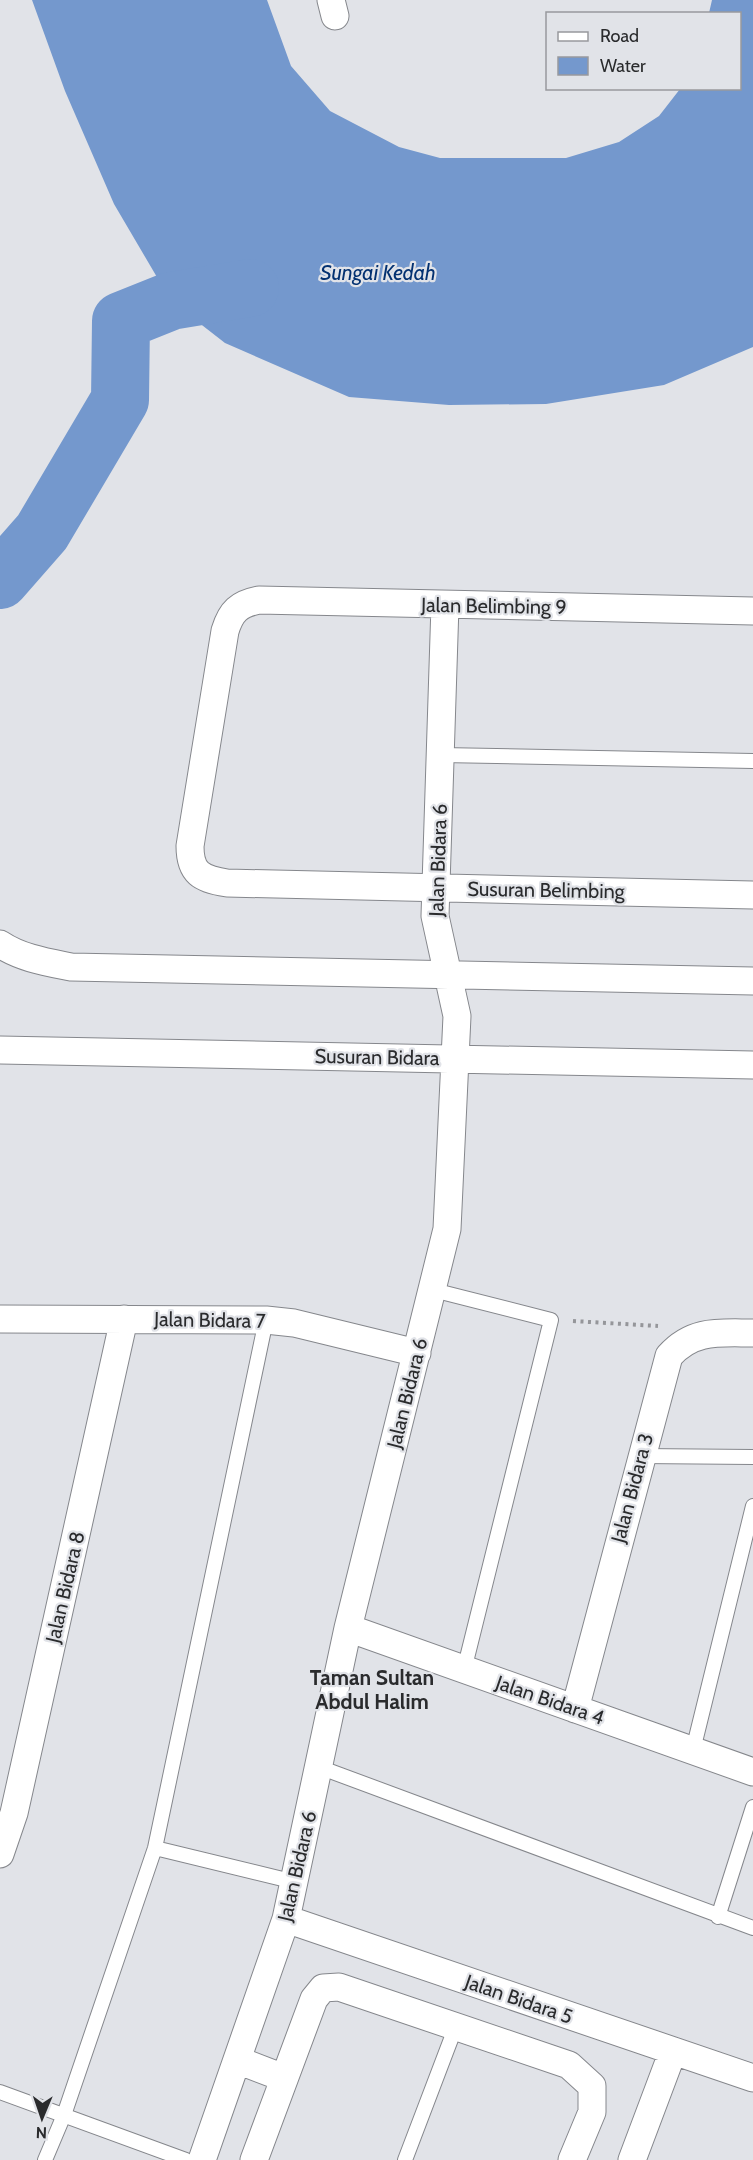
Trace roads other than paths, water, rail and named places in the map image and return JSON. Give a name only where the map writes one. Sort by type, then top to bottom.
[{"type":"street","name":"Jalan Belimbing 9","points":[[198,873],[190,861],[189,846],[225,631],[236,608],[259,600],[753,611]]},
{"type":"street","name":"Jalan Bidara 6","points":[[202,2160],[286,1919],[348,1629],[433,1290],[449,1212],[457,1016],[435,924],[446,604]]},
{"type":"street","name":"Susuran Belimbing","points":[[198,873],[211,880],[227,882],[753,896]]},
{"type":"street","points":[[0,944],[11,951],[40,961],[71,967],[753,981]]},
{"type":"street","name":"Susuran Bidara","points":[[0,1050],[753,1065]]},
{"type":"street","name":"Jalan Bidara 7","points":[[0,1318],[266,1320],[294,1323],[417,1353]]},
{"type":"street","name":"Jalan Bidara 8","points":[[1,1846],[14,1814],[124,1319]]},
{"type":"street","name":"Jalan Bidara 3","points":[[575,1709],[640,1456],[669,1356],[681,1342],[707,1334],[753,1333]]},
{"type":"street","name":"Jalan Bidara 4","points":[[348,1629],[753,1772]]},
{"type":"street","name":"Jalan Bidara 5","points":[[286,1919],[753,2078]]},
{"type":"street","points":[[254,2160],[314,1999],[323,1988],[339,1987],[569,2065],[592,2086],[592,2112],[572,2160]]},
{"type":"street","points":[[632,2160],[673,2051]]},
{"type":"street","points":[[237,2061],[284,2078]]},
{"type":"lane","points":[[441,755],[753,761]]},
{"type":"lane","points":[[433,1290],[551,1320],[464,1670]]},
{"type":"lane","points":[[45,2160],[64,2115],[154,1848],[266,1320]]},
{"type":"lane","points":[[640,1456],[753,1457]]},
{"type":"lane","points":[[693,1750],[753,1506]]},
{"type":"lane","points":[[319,1767],[718,1917],[753,1928]]},
{"type":"lane","points":[[718,1917],[753,1807]]},
{"type":"lane","points":[[154,1848],[295,1882]]},
{"type":"lane","points":[[405,2160],[456,2025]]},
{"type":"lane","points":[[0,2092],[186,2160]]},
{"type":"water","name":"Sungai Kedah","points":[[32,0],[267,0],[291,66],[330,111],[399,147],[440,158],[566,158],[619,142],[659,116],[679,90],[741,90],[741,12],[709,12],[712,0],[753,0],[753,347],[664,385],[546,404],[449,405],[349,397],[225,343],[171,301],[114,204],[65,91]]},
{"type":"waterway","points":[[0,580],[42,532],[120,400],[121,321],[171,301],[250,288]]},
{"type":"district","name":"Taman Sultan Abdul Halim","points":[[372,1689]]}]
